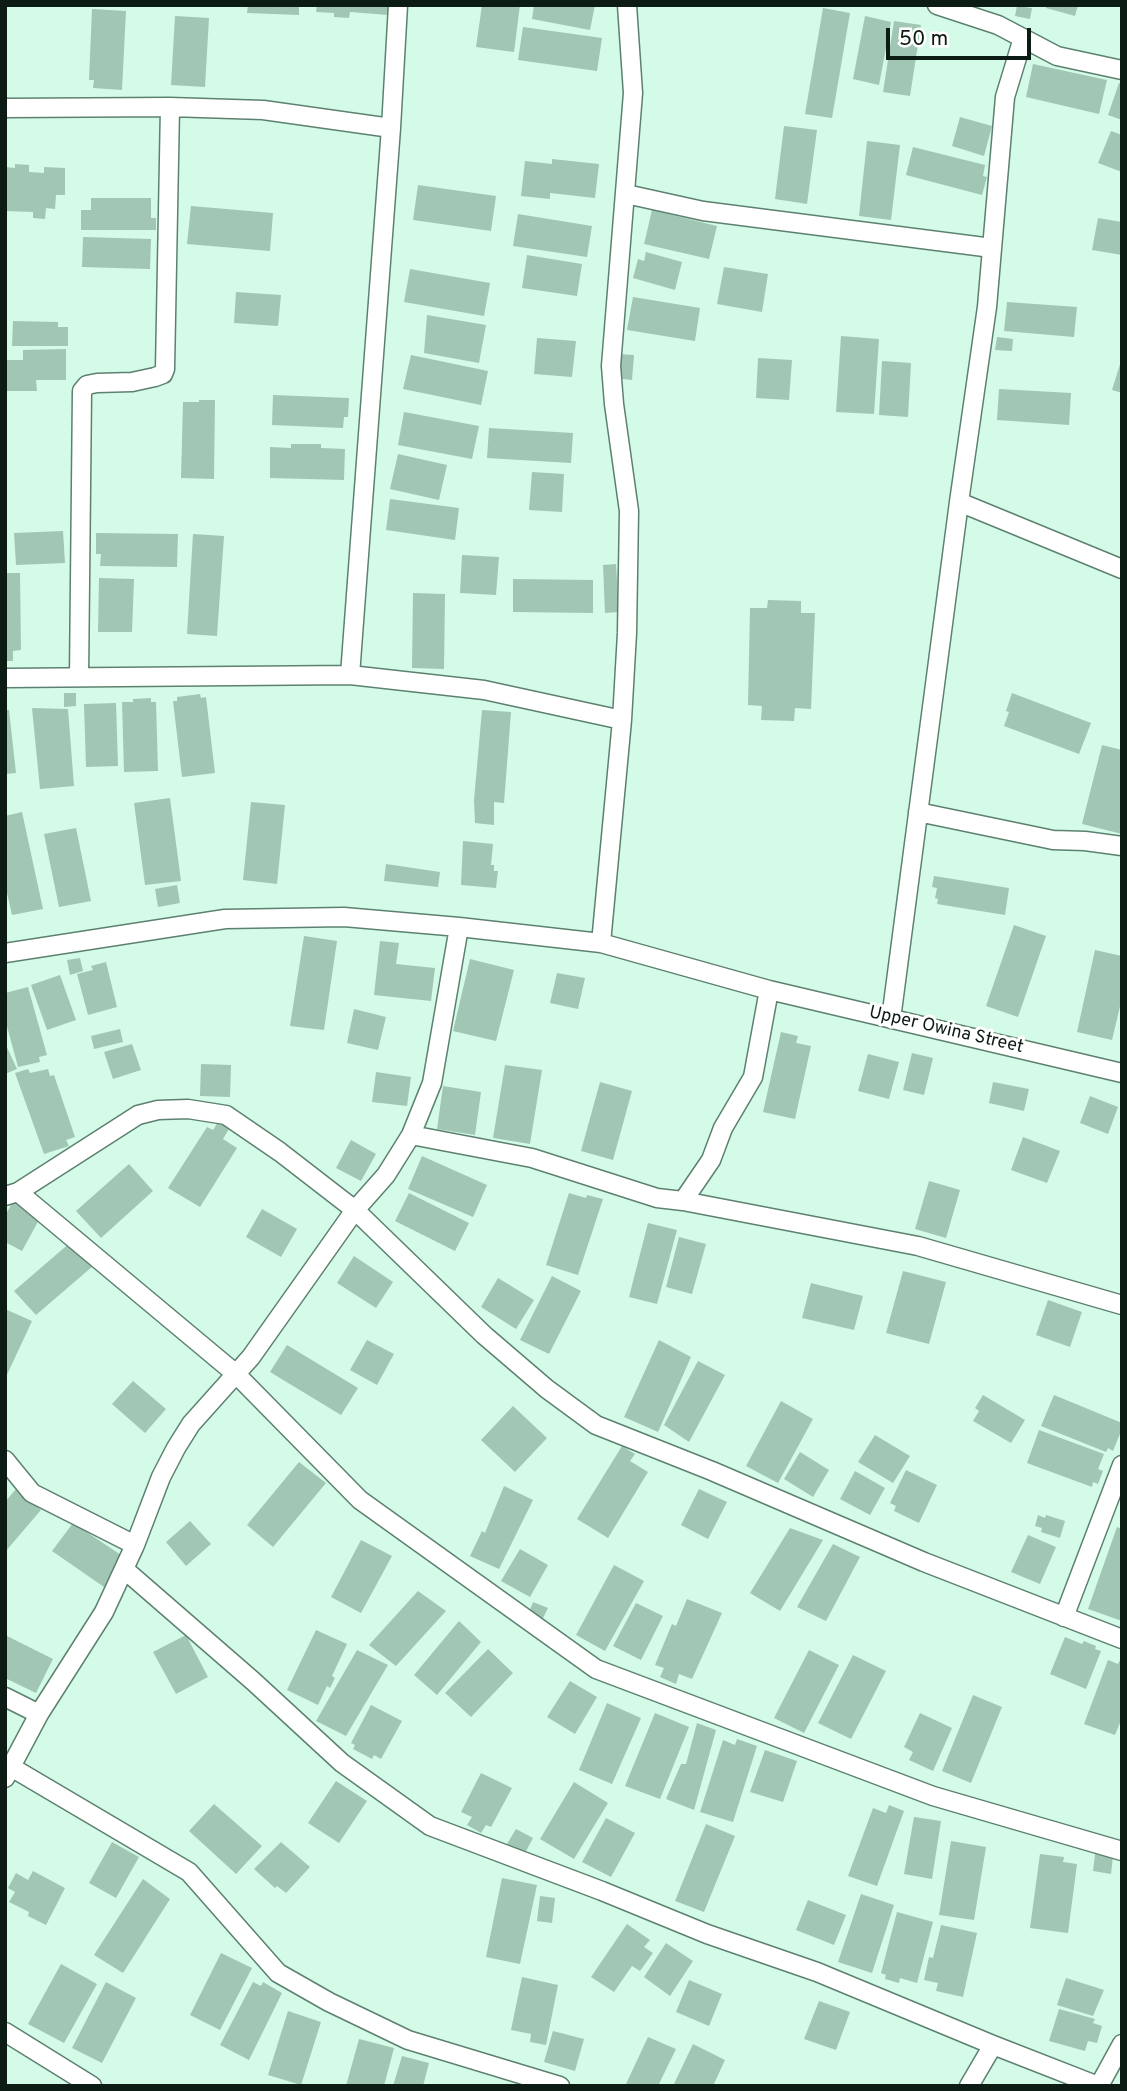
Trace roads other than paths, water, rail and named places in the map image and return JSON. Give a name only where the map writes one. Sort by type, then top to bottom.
[{"type":"street","points":[[350,675],[398,5]]},
{"type":"street","points":[[601,943],[622,720],[629,511],[611,366],[633,93],[627,5]]},
{"type":"street","points":[[937,5],[998,25],[1057,56],[1122,70]]},
{"type":"street","points":[[891,1019],[987,307],[1005,97],[1023,38]]},
{"type":"street","points":[[5,108],[170,107],[263,110],[391,128]]},
{"type":"street","points":[[79,677],[82,391],[87,385],[97,383],[132,382],[155,377],[163,374],[165,369],[170,107]]},
{"type":"street","points":[[626,194],[703,211],[992,248]]},
{"type":"street","points":[[959,502],[1122,569]]},
{"type":"street","points":[[5,678],[350,675],[484,690],[622,720]]},
{"type":"street","points":[[918,813],[1041,838],[1122,846]]},
{"type":"street","name":"Upper Owina Street","points":[[5,953],[225,919],[344,917],[459,927],[601,943],[769,990],[1122,1073]]},
{"type":"street","points":[[459,927],[432,1083],[411,1135],[386,1175],[355,1210],[251,1357],[191,1424],[161,1477],[135,1545],[104,1612],[39,1714],[8,1773],[189,1872],[278,1973],[329,2002],[408,2040],[560,2086]]},
{"type":"street","points":[[683,1201],[711,1160],[723,1128],[753,1077],[769,990]]},
{"type":"street","points":[[1122,1639],[924,1562],[712,1471],[596,1425],[547,1389],[484,1335],[355,1210],[280,1152],[226,1115],[188,1109],[158,1110],[138,1115],[12,1194],[236,1374],[360,1500],[596,1670],[933,1796],[1122,1851]]},
{"type":"street","points":[[411,1135],[532,1158],[657,1198],[918,1246],[1122,1305]]},
{"type":"street","points":[[5,1460],[32,1493],[135,1545]]},
{"type":"street","points":[[1064,1616],[1122,1465]]},
{"type":"street","points":[[124,1569],[342,1763],[430,1826],[707,1934],[817,1972],[993,2046],[1099,2086],[1122,2044]]},
{"type":"street","points":[[5,1697],[39,1714]]},
{"type":"street","points":[[5,2032],[92,2086]]},
{"type":"street","points":[[969,2086],[993,2046]]}]
